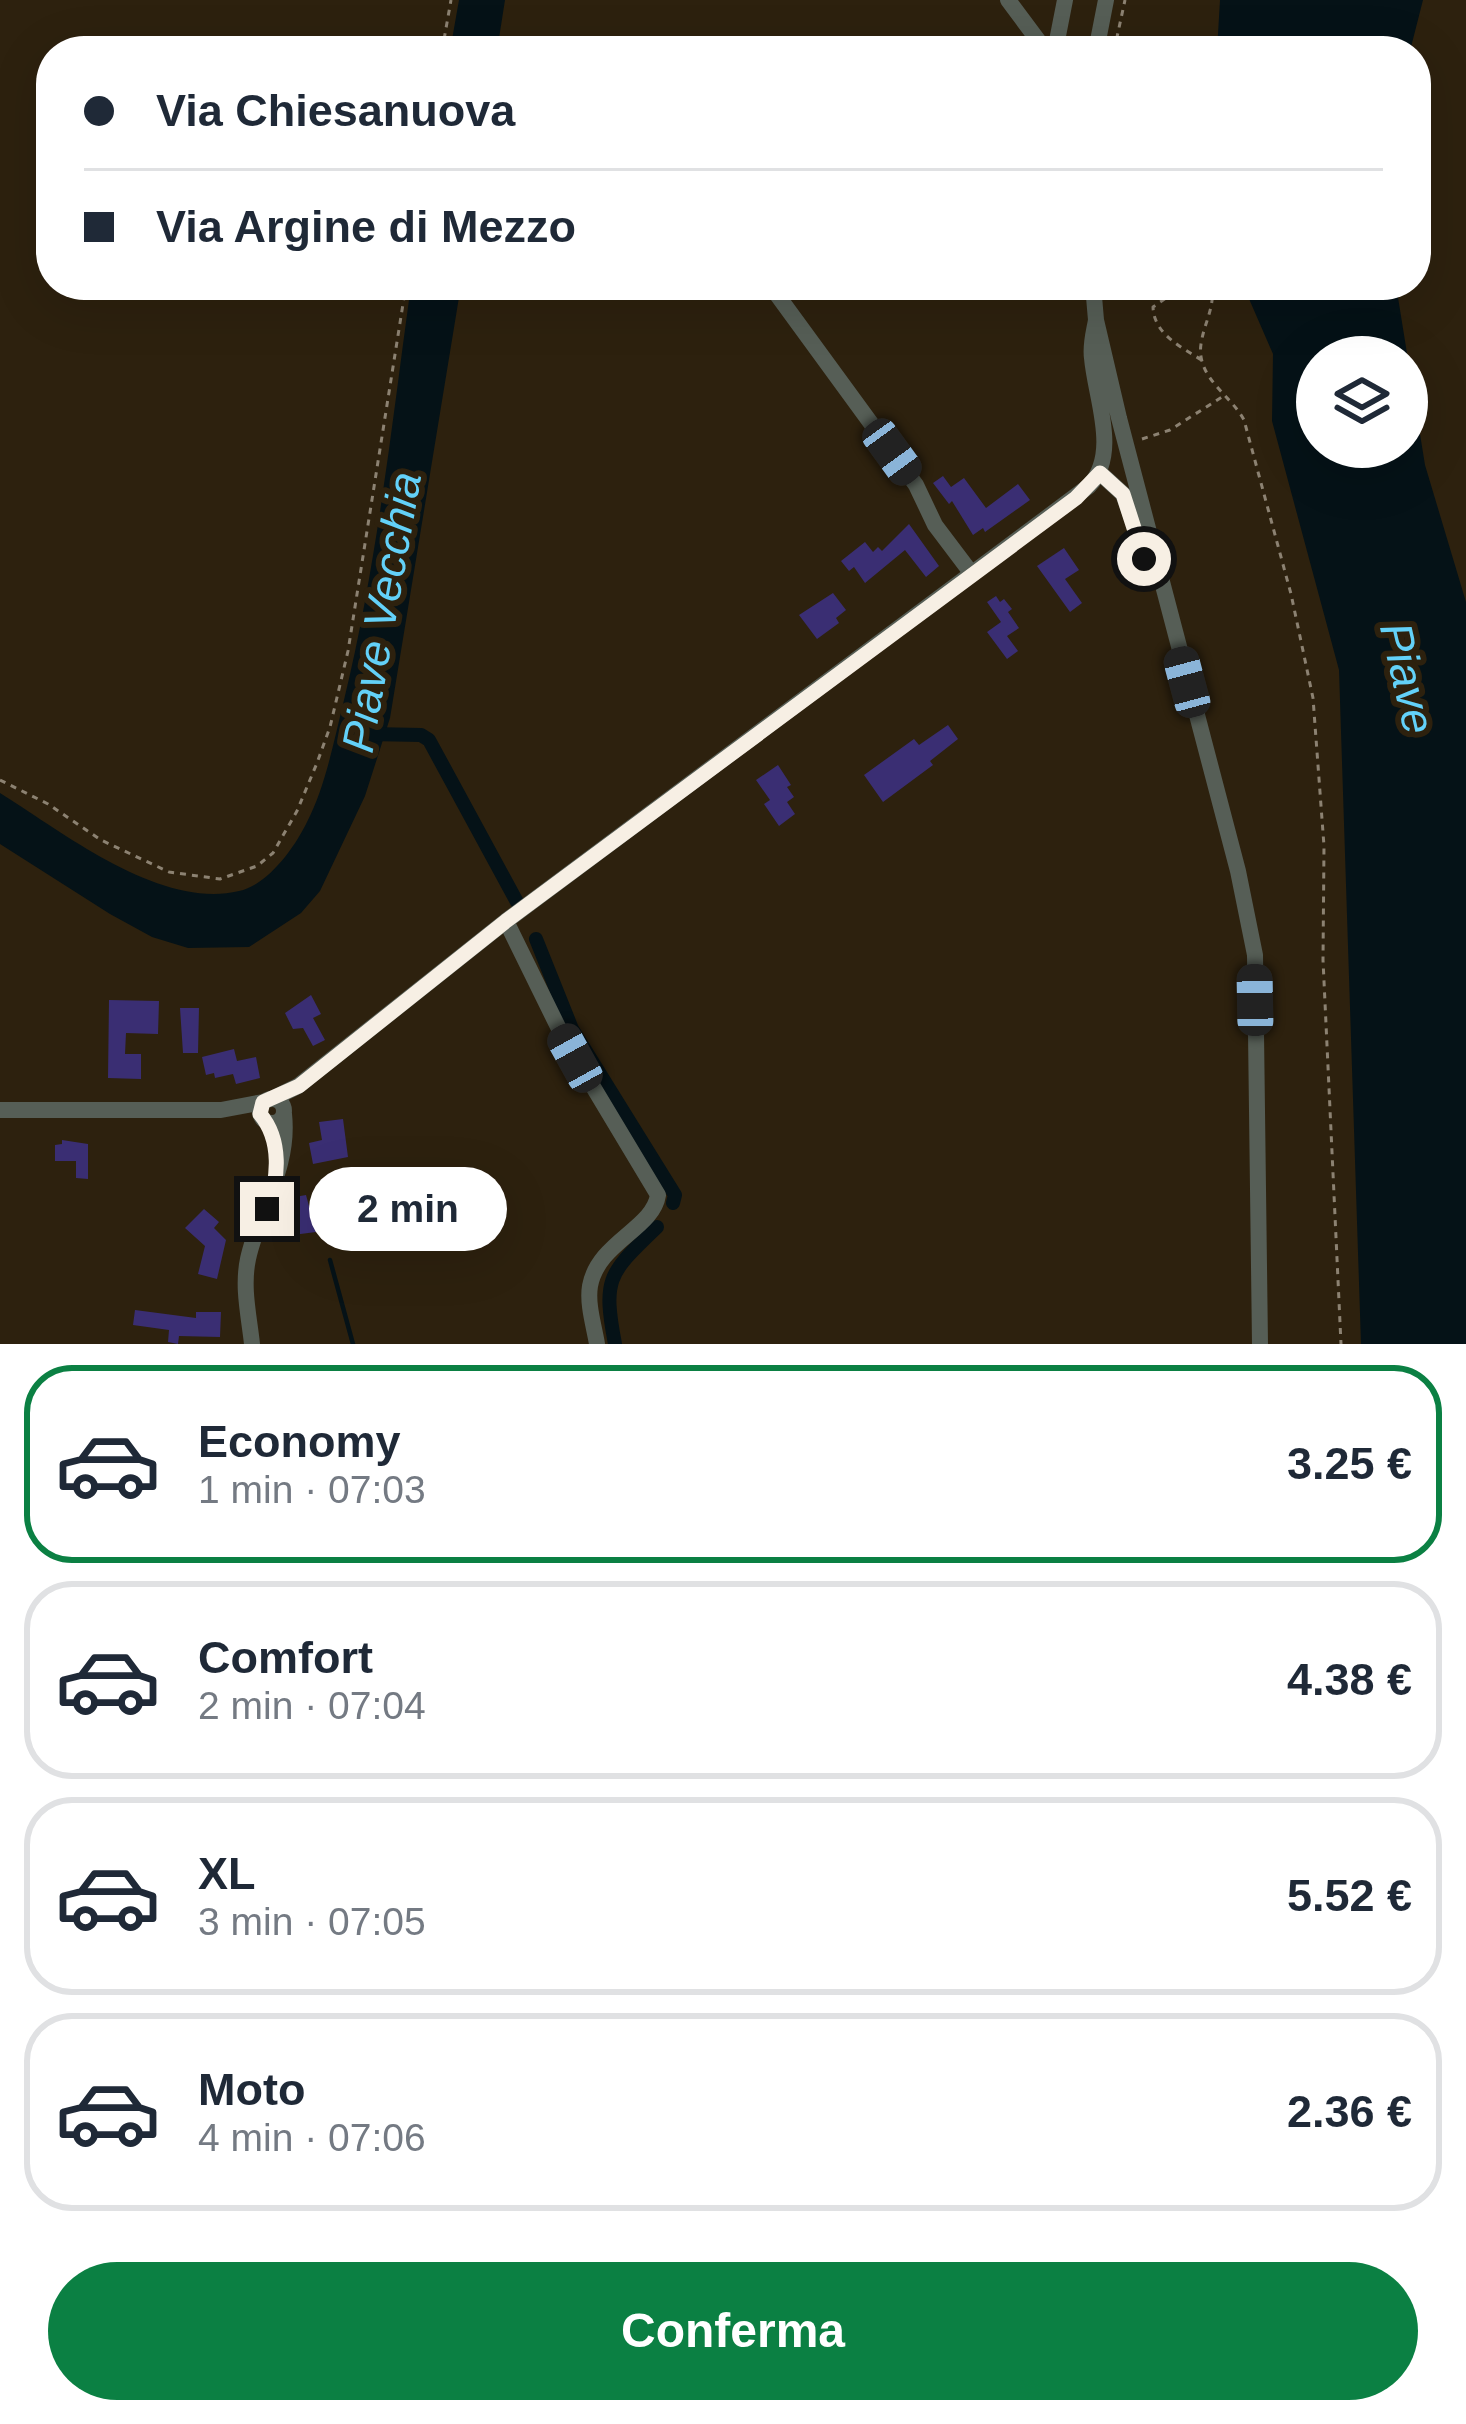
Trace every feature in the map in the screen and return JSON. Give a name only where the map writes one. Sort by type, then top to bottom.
[{"type":"street","points":[[1008,0],[1038,36]]},
{"type":"street","points":[[1054,36],[1065,0]]},
{"type":"street","points":[[1099,36],[1106,0]]},
{"type":"street","points":[[781,300],[916,485],[934,525],[972,574]]},
{"type":"street","points":[[1094,300],[1255,955],[1260,1344]]},
{"type":"street","points":[[0,1110],[273,1111],[506,921],[1076,498],[1100,473],[1105,452],[1091,352],[1096,320]]},
{"type":"street","points":[[1100,473],[1123,494],[1144,559],[1163,591]]},
{"type":"street","points":[[506,921],[562,1035],[658,1196],[650,1214],[605,1253],[596,1269],[590,1288],[597,1344]]},
{"type":"street","points":[[252,1344],[248,1259],[279,1173],[273,1111]]},
{"type":"path","points":[[445,36],[451,0]]},
{"type":"path","points":[[1117,36],[1125,0]]},
{"type":"path","points":[[0,780],[48,804],[100,840],[170,872],[220,879],[257,866],[273,854],[297,811],[330,727],[348,651],[404,300]]},
{"type":"path","points":[[1159,300],[1153,318],[1166,336],[1203,362]]},
{"type":"path","points":[[1212,300],[1200,347],[1203,362],[1222,397],[1237,405],[1244,420],[1310,670],[1324,846],[1323,960],[1342,1344]]},
{"type":"path","points":[[1140,439],[1170,430],[1222,397]]},
{"type":"water","points":[[459,0],[505,0],[499,36],[453,36]]},
{"type":"water","points":[[1220,0],[1423,0],[1414,36],[1218,36]]},
{"type":"water","name":"Piave Vecchia","points":[[409,300],[459,300],[390,718],[365,796],[320,891],[301,913],[249,947],[188,948],[152,937],[110,914],[0,844],[0,793],[114,864],[178,889],[209,894],[239,891],[270,873],[307,822],[333,746],[356,649]]},
{"type":"water","name":"Piave","points":[[1250,300],[1398,300],[1404,336],[1296,336],[1296,468],[1426,468],[1466,602],[1466,1344],[1361,1344],[1339,670],[1272,421],[1273,354]]},
{"type":"building","points":[[943,476],[951,487],[964,478],[986,508],[1018,484],[1030,500],[985,532],[983,528],[973,535],[952,501],[949,504],[933,483]]},
{"type":"building","points":[[909,524],[939,566],[926,577],[905,550],[865,583],[854,567],[849,571],[841,561],[865,542],[873,552],[878,547],[882,551]]},
{"type":"building","points":[[1064,548],[1079,570],[1065,579],[1082,603],[1070,612],[1037,566]]},
{"type":"building","points":[[833,593],[846,610],[836,618],[839,623],[817,639],[799,615]]},
{"type":"building","points":[[996,596],[1012,609],[1008,612],[1019,628],[1007,636],[1018,651],[1007,659],[987,632],[1001,622],[987,602]]},
{"type":"building","points":[[948,725],[958,739],[930,761],[933,765],[883,802],[864,775],[914,739],[919,745]]},
{"type":"building","points":[[778,765],[791,785],[787,787],[794,797],[787,802],[795,814],[779,826],[756,780]]},
{"type":"building","points":[[311,995],[321,1014],[313,1018],[325,1040],[313,1046],[303,1028],[293,1029],[285,1013]]},
{"type":"building","points":[[109,1000],[159,1001],[158,1034],[126,1033],[125,1054],[141,1054],[141,1079],[108,1078]]},
{"type":"building","points":[[180,1008],[199,1008],[198,1053],[183,1053]]},
{"type":"building","points":[[234,1049],[237,1061],[256,1057],[260,1078],[236,1084],[233,1074],[206,1075],[202,1057]]},
{"type":"building","points":[[343,1119],[348,1157],[313,1164],[309,1143],[322,1140],[319,1122]]},
{"type":"building","points":[[62,1140],[88,1144],[88,1179],[76,1178],[76,1161],[55,1161],[55,1145]]},
{"type":"building","points":[[306,1195],[316,1232],[285,1236],[283,1219],[293,1216],[289,1198]]},
{"type":"building","points":[[204,1209],[219,1222],[214,1228],[226,1240],[217,1279],[198,1274],[205,1246],[185,1228]]},
{"type":"building","points":[[135,1310],[196,1318],[196,1312],[221,1312],[220,1337],[179,1336],[178,1344],[168,1342],[169,1330],[133,1325]]},
{"type":"waterway","name":"Piave Vecchia","points":[[370,734],[421,735],[429,740],[517,902]]},
{"type":"waterway","points":[[536,939],[572,1029],[675,1195],[673,1203]]},
{"type":"waterway","points":[[615,1344],[609,1304],[614,1277],[657,1227]]},
{"type":"waterway","points":[[330,1260],[353,1344]]},
{"type":"route","points":[[267,1209],[279,1173],[267,1122],[260,1114],[263,1102],[299,1086],[472,947],[1076,498],[1100,473],[1123,494],[1144,559]]}]
